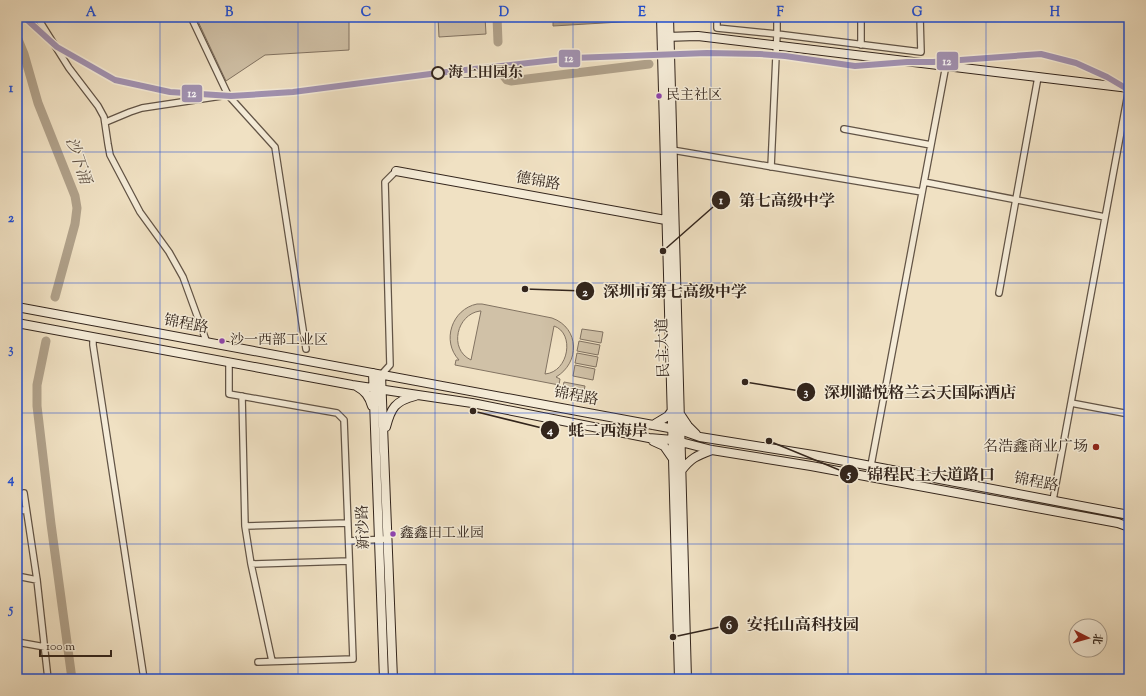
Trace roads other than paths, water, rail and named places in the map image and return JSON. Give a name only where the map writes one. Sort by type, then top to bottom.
[{"type":"main road","name":"民主大道","points":[[661,17],[665,37],[672,150],[671,221]]},
{"type":"main road","name":"民主大道","points":[[669,17],[665,37],[676,430],[681,472],[687,679]]},
{"type":"main road","points":[[665,37],[698,36],[1129,88]]},
{"type":"main road","name":"德锦路","points":[[396,171],[671,221]]},
{"type":"main road","name":"锦程路","points":[[17,307],[653,425],[700,437],[813,455],[1129,515]]},
{"type":"main road","name":"锦程路","points":[[17,322],[229,363],[354,385],[472,403],[649,438],[677,441],[712,450],[869,476],[1118,523],[1129,527]]},
{"type":"main road","name":"新沙路","points":[[377,374],[373,387],[384,679]]},
{"type":"main road","name":"新沙路","points":[[377,374],[382,389],[393,679]]},
{"type":"main road","points":[[354,385],[363,390],[369,398],[374,413]]},
{"type":"main road","points":[[383,437],[390,412],[397,402],[404,398],[418,395]]},
{"type":"main road","points":[[653,425],[676,411],[688,426],[700,437]]},
{"type":"main road","points":[[649,438],[664,446],[674,460]]},
{"type":"main road","name":"民主大道","points":[[677,441],[674,460],[679,679]]},
{"type":"main road","points":[[681,472],[693,458],[712,450]]},
{"type":"street","points":[[37,17],[69,68],[98,106],[104,117],[110,155],[140,212],[169,252],[183,277],[207,343]]},
{"type":"street","points":[[191,17],[228,95],[275,147],[306,349]]},
{"type":"street","points":[[717,17],[717,28],[921,52],[920,17]]},
{"type":"street","points":[[771,168],[777,17]]},
{"type":"street","points":[[860,17],[861,45]]},
{"type":"street","points":[[869,476],[946,65]]},
{"type":"street","points":[[999,293],[1038,77]]},
{"type":"street","points":[[1053,500],[1105,217],[1127,112],[1129,88]]},
{"type":"street","points":[[106,122],[142,108],[228,95]]},
{"type":"street","points":[[844,129],[931,145]]},
{"type":"street","points":[[672,150],[771,168],[922,192]]},
{"type":"street","points":[[377,374],[390,365],[385,182],[396,171]]},
{"type":"street","points":[[924,182],[1105,217]]},
{"type":"street","points":[[93,337],[144,679]]},
{"type":"street","points":[[229,363],[229,394],[337,413],[344,420],[353,659],[258,662]]},
{"type":"street","points":[[242,396],[245,526],[251,564],[272,661]]},
{"type":"street","points":[[1071,403],[1129,414]]},
{"type":"street","points":[[24,493],[37,580],[48,679]]},
{"type":"street","points":[[17,509],[26,511]]},
{"type":"street","points":[[245,526],[348,523]]},
{"type":"street","points":[[349,541],[387,539]]},
{"type":"street","points":[[251,564],[349,561]]},
{"type":"street","points":[[17,576],[37,580]]},
{"type":"street","points":[[17,642],[45,647]]},
{"type":"water","points":[[553,17],[638,17],[637,21],[553,26]]},
{"type":"waterway","points":[[497,17],[498,42]]},
{"type":"waterway","name":"沙下涌","points":[[17,37],[24,54],[38,103],[75,196],[77,208],[75,224],[55,297]]},
{"type":"waterway","points":[[504,76],[507,80],[511,81],[649,64]]},
{"type":"waterway","points":[[46,341],[37,385],[37,406],[72,679]]},
{"type":"place","name":"海上田园东","points":[[438,73]]},
{"type":"place","name":"民主社区","points":[[659,96]]},
{"type":"place","name":"第七高级中学","points":[[663,251]]},
{"type":"place","name":"深圳市第七高级中学","points":[[525,289]]},
{"type":"place","name":"沙一西部工业区","points":[[222,341]]},
{"type":"place","name":"深圳澔悦格兰云天国际酒店","points":[[745,382]]},
{"type":"place","name":"蚝二西海岸","points":[[473,411]]},
{"type":"place","name":"锦程民主大道路口","points":[[769,441]]},
{"type":"place","name":"名浩鑫商业广场","points":[[1096,447]]},
{"type":"place","name":"鑫鑫田工业园","points":[[393,534]]},
{"type":"place","name":"安托山高科技园","points":[[673,637]]}]
